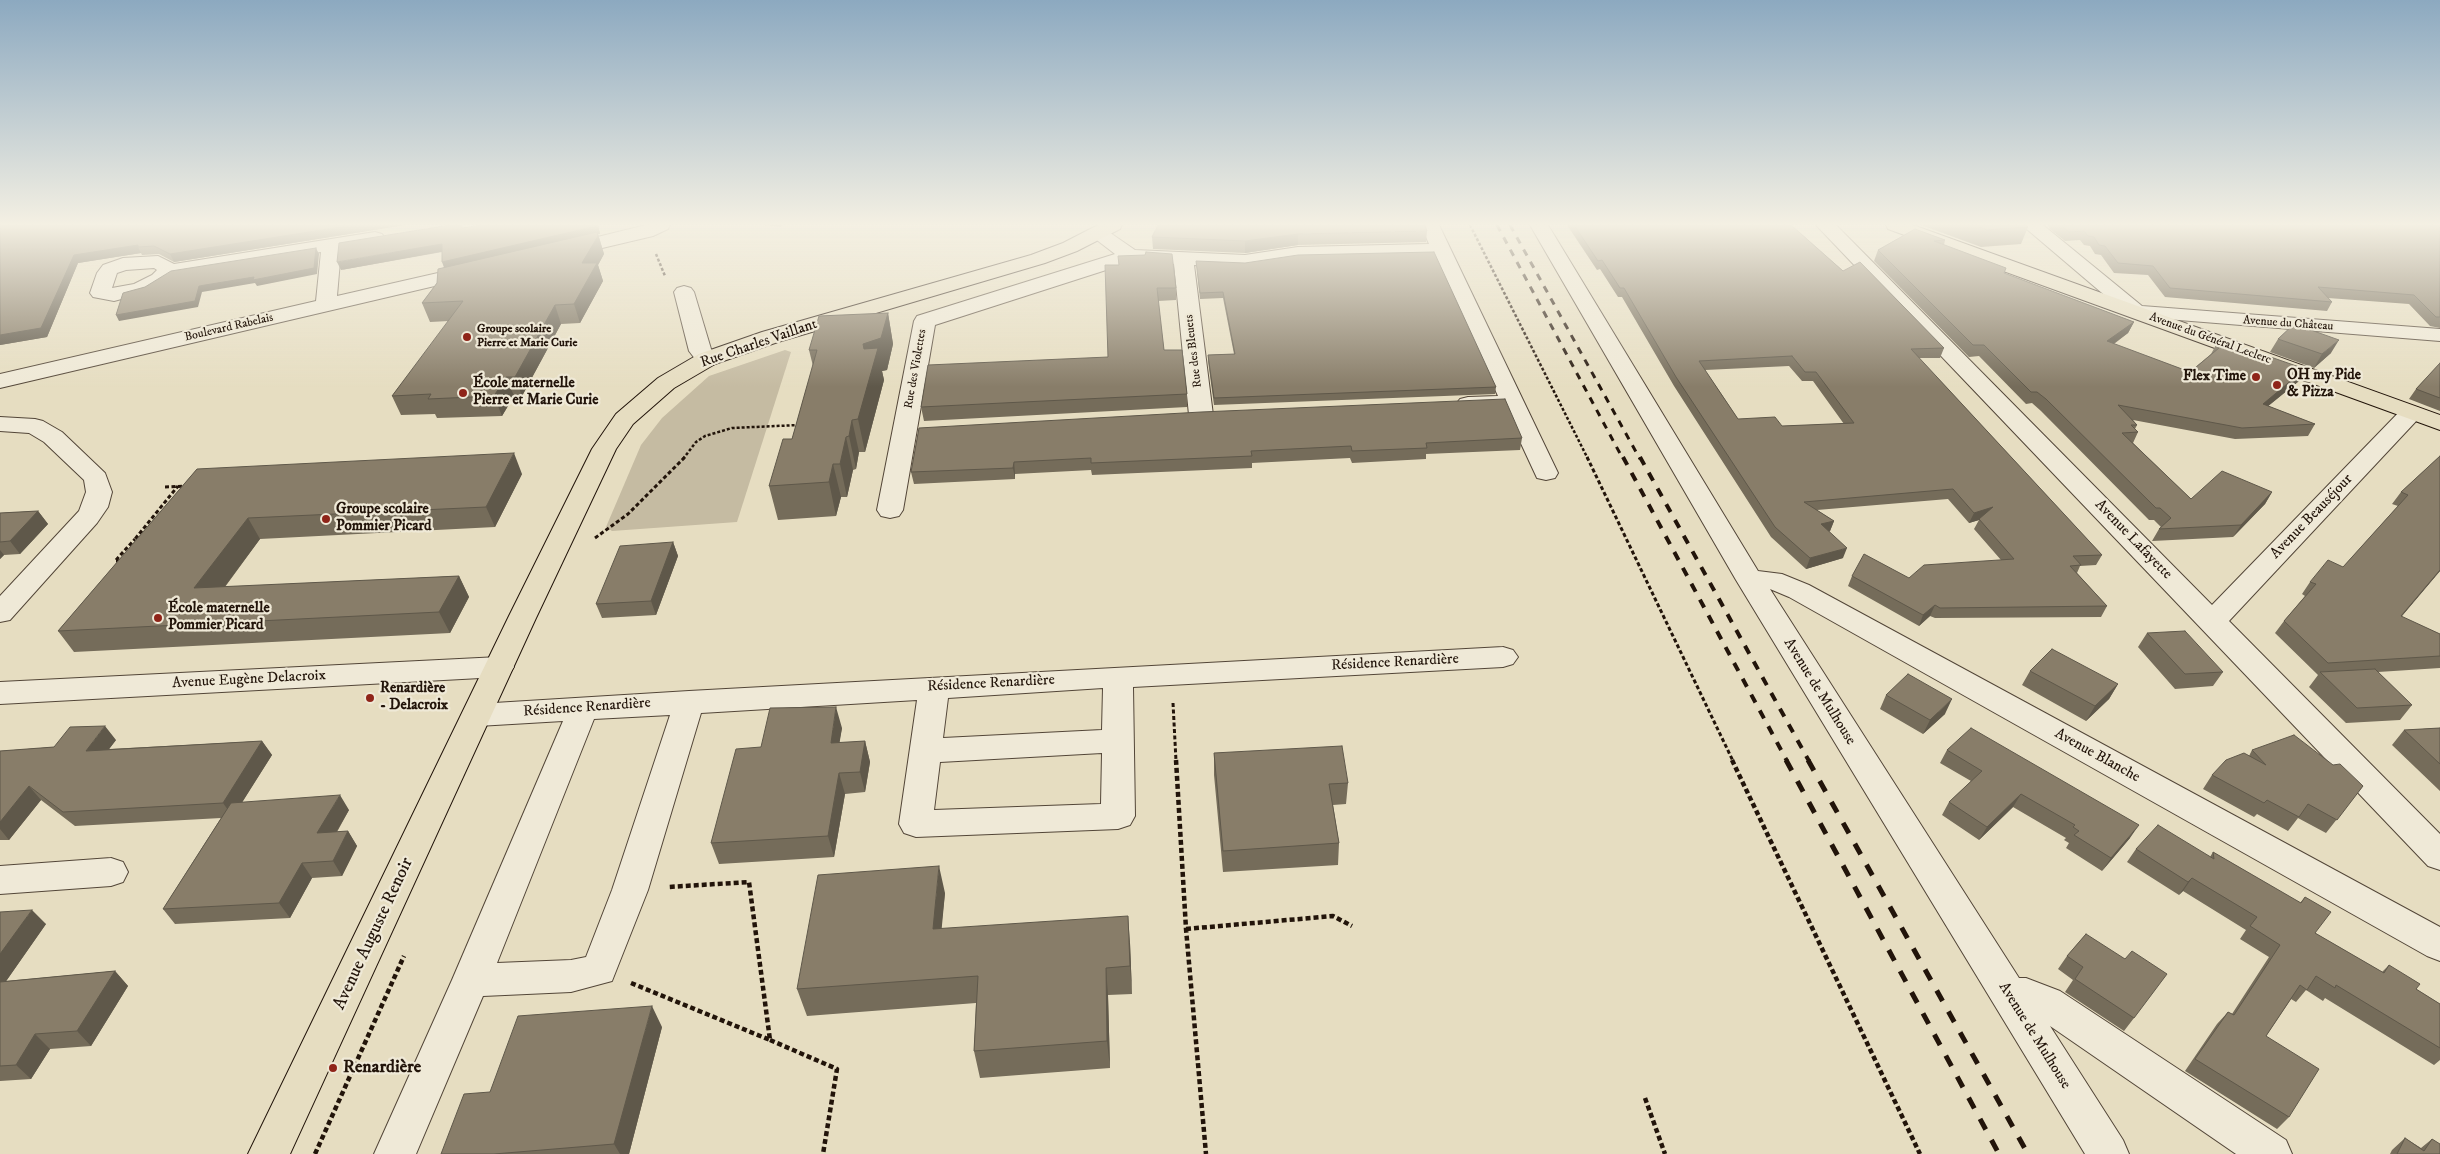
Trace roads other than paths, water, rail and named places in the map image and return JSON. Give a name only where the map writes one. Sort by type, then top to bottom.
[{"type":"main road","name":"Rue Charles Vaillant","points":[[478,715],[499,667],[610,438],[624,419],[653,392],[707,359],[754,342],[970,279]]},
{"type":"main road","name":"Avenue du Général Leclerc","points":[[2044,279],[2440,423]]},
{"type":"main road","name":"Avenue Auguste Renoir","points":[[269,1154],[478,715]]},
{"type":"street","points":[[326,305],[329,279]]},
{"type":"street","name":"Boulevard Rabelais","points":[[0,381],[440,279]]},
{"type":"street","name":"Rue des Violettes","points":[[890,510],[915,430],[925,321],[1058,279]]},
{"type":"street","name":"Rue des Bleuets","points":[[1185,279],[1201,415]]},
{"type":"street","points":[[1456,279],[1546,473]]},
{"type":"street","name":"Avenue de Mulhouse","points":[[1571,279],[1750,580],[2108,1154]]},
{"type":"street","name":"Avenue Lafayette","points":[[1878,279],[2440,856]]},
{"type":"street","points":[[2096,279],[2136,312]]},
{"type":"street","points":[[684,292],[700,351],[707,359]]},
{"type":"street","name":"Avenue du Château","points":[[2136,312],[2440,335]]},
{"type":"street","points":[[1445,405],[1514,402]]},
{"type":"street","name":"Avenue Beauséjour","points":[[2213,621],[2411,412]]},
{"type":"street","points":[[0,424],[20,423],[40,428],[53,437],[92,474],[99,487],[98,497],[92,512],[0,613]]},
{"type":"street","points":[[0,581],[31,580]]},
{"type":"street","name":"Avenue Blanche","points":[[1750,580],[1772,580],[1798,591],[2440,946]]},
{"type":"street","name":"Résidence Renardière","points":[[478,715],[1118,676],[1503,657]]},
{"type":"street","name":"Avenue Eugène Delacroix","points":[[0,693],[499,667]]},
{"type":"street","points":[[934,688],[916,824],[1118,816],[1120,741],[1118,676]]},
{"type":"street","points":[[470,980],[571,976],[599,970],[630,890],[689,702]]},
{"type":"street","points":[[395,1154],[583,709]]},
{"type":"street","points":[[925,752],[1120,741]]},
{"type":"street","points":[[0,880],[111,872]]},
{"type":"street","points":[[2007,994],[2026,995],[2047,1003],[2271,1154]]},
{"type":"railway","points":[[1526,279],[1623,459]]},
{"type":"railway","points":[[1540,279],[1640,459]]},
{"type":"railway","points":[[1623,457],[1787,761]]},
{"type":"railway","points":[[1640,457],[1809,761]]},
{"type":"railway","points":[[1786,760],[1999,1154]]},
{"type":"railway","points":[[1808,760],[2028,1154]]},
{"type":"place","name":"Groupe scolaire Pierre et Marie Curie","points":[[467,337]]},
{"type":"place","name":"Flex Time","points":[[2256,377]]},
{"type":"place","name":"OH my Pide & Pizza","points":[[2277,385]]},
{"type":"place","name":"École maternelle Pierre et Marie Curie","points":[[463,393]]},
{"type":"place","name":"Groupe scolaire Pommier Picard","points":[[326,519]]},
{"type":"place","name":"École maternelle Pommier Picard","points":[[158,618]]},
{"type":"place","name":"Renardière - Delacroix","points":[[370,698]]},
{"type":"place","name":"Renardière","points":[[333,1068]]}]
